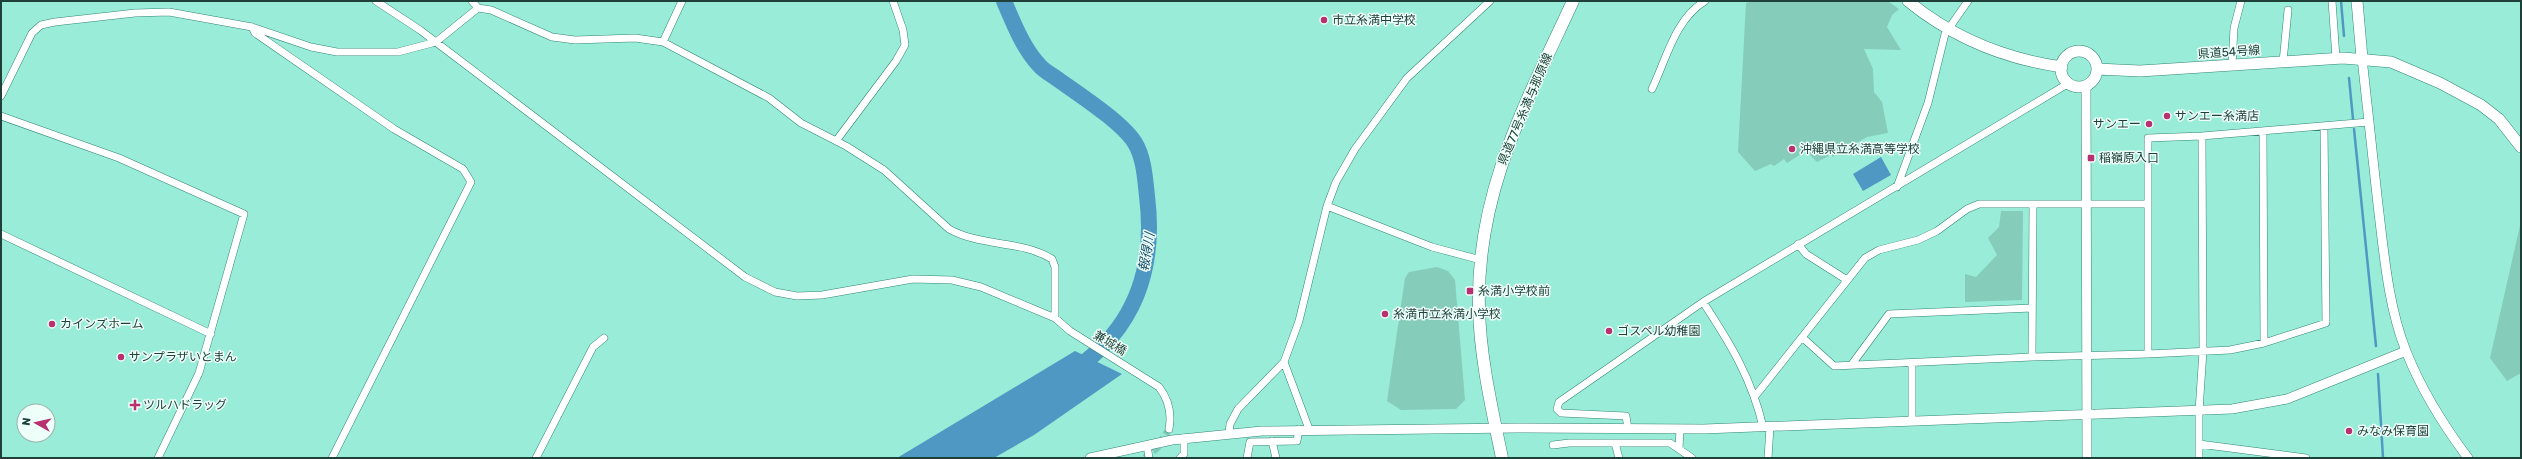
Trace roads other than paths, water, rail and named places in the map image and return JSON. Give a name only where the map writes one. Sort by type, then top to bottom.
[{"type":"main road","name":"県道77号糸満与那原線","points":[[1502,458],[1480,327],[1481,260],[1491,197],[1502,160],[1573,1]]},
{"type":"main road","points":[[1908,1],[1927,17],[1948,30],[1972,41],[2015,57],[2062,68]]},
{"type":"main road","points":[[2357,1],[2362,58]]},
{"type":"main road","points":[[2078,51],[2089,54],[2094,58],[2097,70],[2094,79],[2086,86],[2080,87],[2069,84],[2065,79],[2062,68],[2067,57],[2078,51]]},
{"type":"main road","name":"県道54号線","points":[[2097,70],[2140,71],[2336,58],[2362,58],[2400,64],[2467,96],[2499,119],[2521,147]]},
{"type":"street","name":"兼城橋","points":[[376,1],[436,42],[745,277],[776,292],[797,296],[822,295],[914,279],[952,280],[981,287],[1055,318],[1070,331],[1139,373],[1159,388],[1166,396],[1170,414],[1169,429]]},
{"type":"street","points":[[472,1],[478,8],[491,10],[552,37],[575,40],[635,38],[663,42],[769,98],[801,123],[836,141],[884,170],[949,229],[961,236],[1033,250],[1052,260],[1055,267],[1055,318]]},
{"type":"street","points":[[663,42],[682,1]]},
{"type":"street","points":[[836,141],[896,61],[905,45],[903,30],[893,1]]},
{"type":"street","points":[[1229,433],[1230,424],[1238,410],[1284,362],[1299,321],[1327,206],[1336,182],[1355,148],[1407,78],[1490,1]]},
{"type":"street","points":[[1652,89],[1677,32],[1686,19],[1705,1]]},
{"type":"street","points":[[1897,187],[1928,103],[1942,43],[1948,30],[1968,1]]},
{"type":"street","points":[[2232,65],[2234,28],[2241,1]]},
{"type":"street","points":[[2332,1],[2336,58]]},
{"type":"street","points":[[1,96],[32,32],[41,25],[88,18],[169,12],[252,27],[311,47],[337,52],[398,52],[436,42],[478,8]]},
{"type":"street","points":[[2283,62],[2288,10]]},
{"type":"street","points":[[252,27],[261,37],[394,129],[463,170],[471,182],[332,458]]},
{"type":"street","points":[[2362,58],[2388,275],[2406,351],[2453,439],[2468,458]]},
{"type":"street","points":[[1628,429],[1626,416],[1561,413],[1557,409],[1559,402],[1703,302],[1798,244],[1897,187],[2069,84]]},
{"type":"street","points":[[2086,86],[2087,458]]},
{"type":"street","points":[[1,116],[119,158],[244,214],[199,373],[158,458]]},
{"type":"street","points":[[2148,354],[2148,138],[2202,136],[2324,127],[2369,122]]},
{"type":"street","points":[[1802,338],[1834,366],[1852,364],[1912,363],[2032,357],[2087,357],[2230,350],[2264,343],[2326,323],[2324,127]]},
{"type":"street","points":[[2263,131],[2264,343]]},
{"type":"street","points":[[2198,458],[2198,411],[2203,351],[2202,136]]},
{"type":"street","points":[[1756,395],[1865,258],[1879,250],[1918,240],[1937,232],[1967,209],[1979,204],[2147,204]]},
{"type":"street","points":[[2032,357],[2033,205]]},
{"type":"street","points":[[1327,206],[1432,247],[1481,260]]},
{"type":"street","points":[[1,234],[211,334]]},
{"type":"street","points":[[1798,244],[1806,254],[1847,280]]},
{"type":"street","points":[[1703,302],[1732,345],[1756,395],[1766,427],[1768,458]]},
{"type":"street","points":[[1852,364],[1890,314],[2032,308]]},
{"type":"street","points":[[536,458],[593,347],[604,338]]},
{"type":"street","points":[[1090,458],[1184,438],[1229,433],[1304,430],[1496,428],[1680,429],[1766,427],[2232,409],[2287,399],[2406,351]]},
{"type":"street","points":[[1284,362],[1304,430]]},
{"type":"street","points":[[1912,363],[1912,421]]},
{"type":"street","points":[[1679,449],[1680,429]]},
{"type":"street","points":[[1247,458],[1250,442],[1296,441],[1304,430]]},
{"type":"street","points":[[1180,458],[1184,454],[1184,438]]},
{"type":"street","points":[[1272,441],[1276,458]]},
{"type":"street","points":[[1553,445],[1569,443],[1670,443],[1692,458]]},
{"type":"street","points":[[1615,443],[1619,458]]},
{"type":"street","points":[[2199,444],[2306,458]]},
{"type":"street","points":[[1147,445],[1148,458]]},
{"type":"waterway","name":"報得川","points":[[1004,1],[1019,34],[1033,58],[1041,67],[1098,108],[1120,126],[1135,143],[1144,168],[1149,223],[1148,248],[1144,272],[1136,295],[1126,317],[1112,336],[1094,355],[1072,371]]},
{"type":"waterway","points":[[2341,1],[2344,36]]},
{"type":"waterway","points":[[2349,78],[2353,119]]},
{"type":"waterway","points":[[2354,129],[2376,346]]},
{"type":"waterway","points":[[2378,374],[2383,458]]},
{"type":"tunnel","points":[[1145,458],[1158,447],[1169,429]]},
{"type":"place","name":"市立糸満中学校","points":[[1324,20]]},
{"type":"place","name":"サンエー糸満店","points":[[2167,116]]},
{"type":"place","name":"サンエー","points":[[2149,124]]},
{"type":"place","name":"沖縄県立糸満高等学校","points":[[1792,149]]},
{"type":"place","name":"稲嶺原入口","points":[[2091,158]]},
{"type":"place","name":"糸満小学校前","points":[[1470,291]]},
{"type":"place","name":"糸満市立糸満小学校","points":[[1385,314]]},
{"type":"place","name":"カインズホーム","points":[[52,324]]},
{"type":"place","name":"ゴスペル幼稚園","points":[[1609,331]]},
{"type":"place","name":"サンプラザいとまん","points":[[121,357]]},
{"type":"place","name":"ツルハドラッグ","points":[[135,405]]},
{"type":"place","name":"みなみ保育園","points":[[2349,431]]}]
